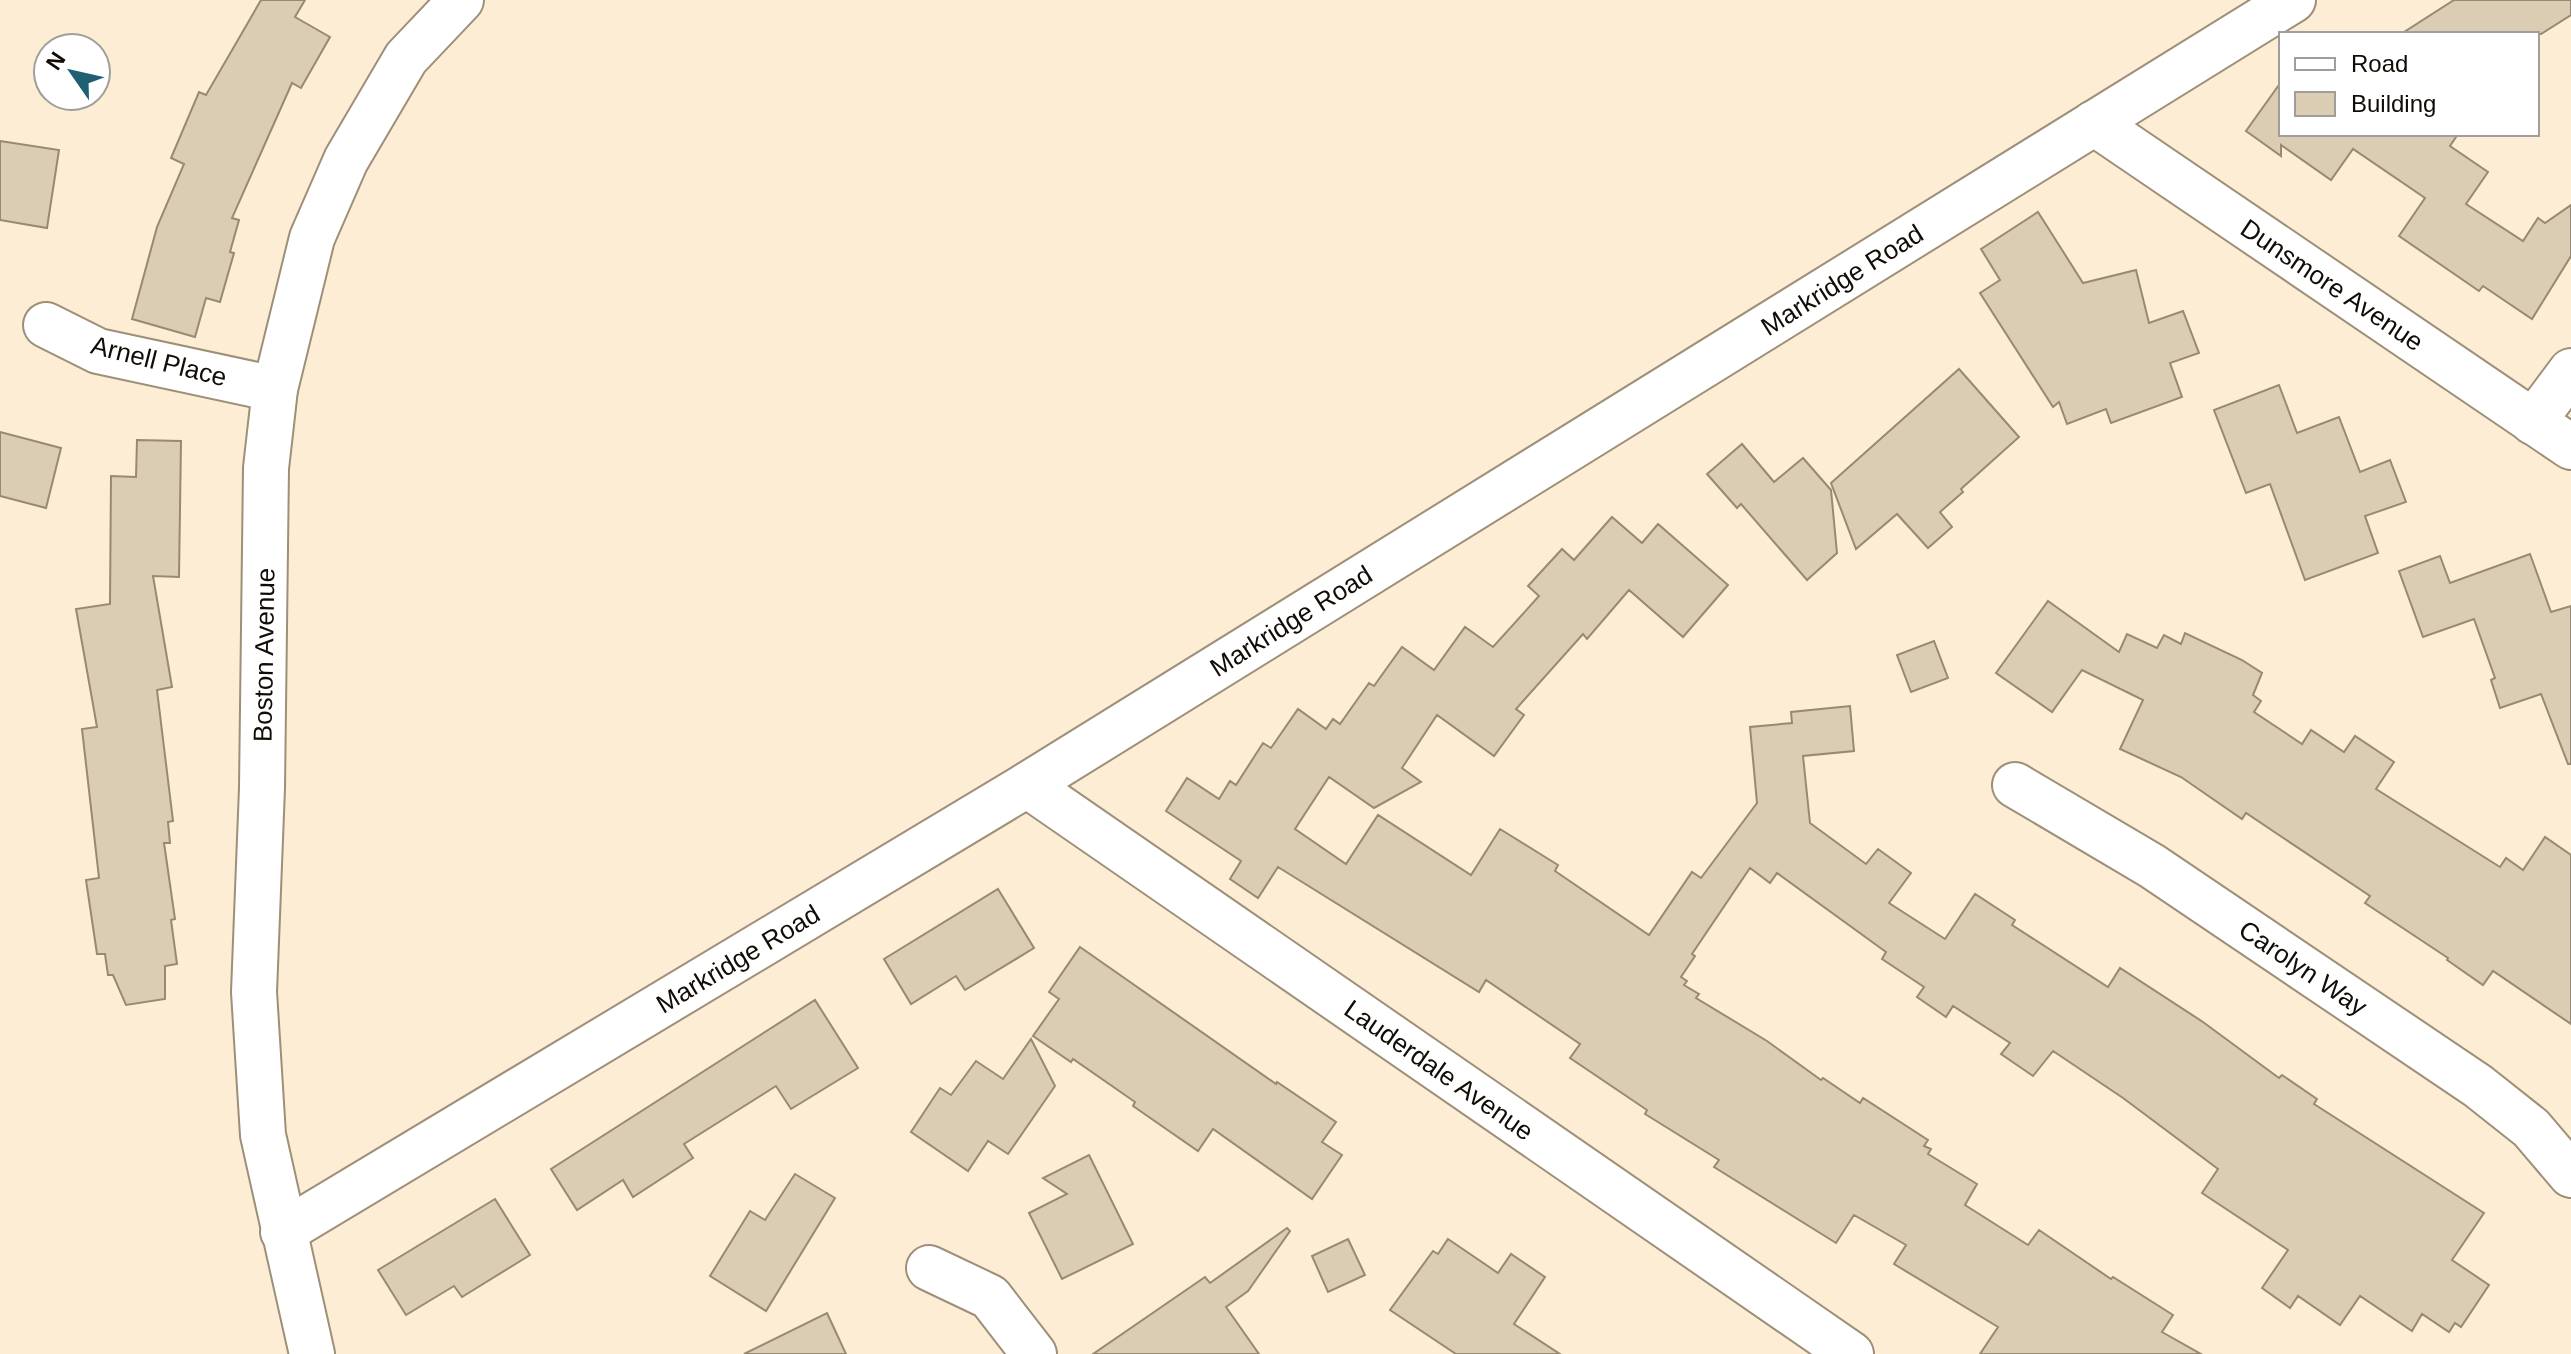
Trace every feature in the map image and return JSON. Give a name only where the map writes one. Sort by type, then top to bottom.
[{"type":"street","name":"Boston Avenue","points":[[312,1354],[263,1135],[254,992],[262,788],[266,468],[275,389],[312,238],[346,160],[406,58],[461,0]]},
{"type":"street","name":"Markridge Road","points":[[283,1232],[1027,785],[2293,0]]},
{"type":"street","name":"Dunsmore Avenue","points":[[2094,123],[2571,447]]},
{"type":"street","name":"Arnell Place","points":[[46,325],[98,351],[275,389]]},
{"type":"street","points":[[2533,422],[2571,371]]},
{"type":"street","name":"Lauderdale Avenue","points":[[1027,785],[1851,1354]]},
{"type":"street","name":"Carolyn Way","points":[[2015,785],[2152,866],[2478,1086],[2531,1128],[2571,1175]]},
{"type":"street","points":[[929,1268],[990,1297],[1034,1354]]},
{"type":"building","points":[[261,0],[305,0],[295,17],[330,37],[301,88],[292,83],[232,218],[239,220],[230,252],[234,253],[220,302],[206,298],[195,337],[132,319],[157,227],[184,164],[171,158],[199,92],[206,95]]},
{"type":"building","points":[[2454,0],[2571,0],[2571,15],[2541,34],[2404,32]]},
{"type":"building","points":[[2279,85],[2279,136],[2457,136],[2450,146],[2488,172],[2466,204],[2523,241],[2538,218],[2545,223],[2571,205],[2571,256],[2532,319],[2483,286],[2479,291],[2399,236],[2425,198],[2353,149],[2331,180],[2281,145],[2281,156],[2246,131]]},
{"type":"building","points":[[0,141],[59,150],[47,228],[0,220]]},
{"type":"building","points":[[2038,212],[2083,283],[2136,270],[2149,323],[2183,311],[2199,353],[2170,363],[2182,397],[2111,423],[2106,409],[2067,424],[2059,402],[2053,407],[1980,293],[2000,280],[1981,249]]},
{"type":"building","points":[[1959,369],[2019,437],[1940,512],[1952,527],[1928,548],[1897,514],[1856,549],[1831,483]]},
{"type":"building","points":[[2279,385],[2297,433],[2339,417],[2360,472],[2390,460],[2406,502],[2365,516],[2378,553],[2305,580],[2270,484],[2246,493],[2214,410]]},
{"type":"building","points":[[0,432],[61,448],[46,508],[0,496]]},
{"type":"building","points":[[137,440],[181,441],[179,577],[153,576],[172,687],[157,690],[173,821],[168,822],[170,843],[164,843],[175,919],[171,920],[177,964],[165,966],[165,999],[126,1005],[113,975],[108,975],[105,954],[97,954],[86,880],[99,878],[82,729],[97,727],[76,609],[110,604],[111,476],[136,477]]},
{"type":"building","points":[[1742,444],[1774,482],[1803,458],[1831,490],[1837,553],[1807,580],[1741,504],[1737,508],[1707,474]]},
{"type":"building","points":[[1612,517],[1642,543],[1658,524],[1728,585],[1683,637],[1629,590],[1587,639],[1583,634],[1516,709],[1524,715],[1494,756],[1437,715],[1402,768],[1421,782],[1374,808],[1329,777],[1295,829],[1346,864],[1378,815],[1471,875],[1500,829],[1558,865],[1555,871],[1649,935],[1692,872],[1701,878],[1757,803],[1750,727],[1792,723],[1791,712],[1850,706],[1854,751],[1803,756],[1810,823],[1866,864],[1878,849],[1911,873],[1889,903],[1945,939],[1975,894],[2015,920],[2012,925],[2108,987],[2120,968],[2203,1022],[2279,1078],[2282,1075],[2317,1099],[2314,1104],[2484,1213],[2452,1260],[2489,1285],[2461,1327],[2455,1323],[2449,1332],[2422,1314],[2412,1331],[2360,1296],[2340,1325],[2298,1296],[2290,1308],[2262,1288],[2288,1250],[2202,1193],[2218,1169],[2123,1098],[2053,1051],[2033,1076],[2001,1054],[2010,1043],[1953,1006],[1946,1017],[1917,997],[1924,987],[1882,959],[1886,952],[1777,873],[1770,883],[1750,868],[1692,954],[1695,956],[1681,977],[1687,981],[1684,985],[1699,994],[1696,998],[1767,1041],[1821,1080],[1823,1078],[1860,1103],[1863,1098],[1928,1140],[1924,1146],[1931,1149],[1928,1154],[1977,1184],[1965,1205],[2028,1245],[2039,1230],[2111,1279],[2113,1277],[2173,1315],[2162,1332],[2201,1354],[1980,1354],[1998,1327],[1894,1264],[1906,1245],[1854,1215],[1836,1243],[1714,1167],[1719,1160],[1645,1114],[1647,1110],[1570,1058],[1580,1044],[1486,980],[1479,992],[1278,867],[1258,898],[1230,879],[1241,861],[1166,811],[1187,778],[1219,799],[1230,781],[1236,785],[1263,743],[1271,748],[1298,709],[1326,729],[1333,719],[1340,724],[1369,683],[1374,686],[1402,647],[1434,670],[1465,627],[1493,647],[1539,596],[1528,586],[1562,549],[1574,560]]},
{"type":"building","points":[[2530,554],[2551,612],[2571,606],[2571,764],[2568,764],[2541,694],[2500,708],[2491,680],[2495,678],[2474,619],[2423,637],[2399,571],[2440,556],[2450,583]]},
{"type":"building","points":[[2048,601],[2119,652],[2127,634],[2157,648],[2164,635],[2181,644],[2185,633],[2242,660],[2262,673],[2253,695],[2261,701],[2254,712],[2302,744],[2311,730],[2344,752],[2355,736],[2394,762],[2376,789],[2500,867],[2506,858],[2523,870],[2545,837],[2571,855],[2571,1024],[2493,971],[2483,985],[2365,903],[2370,896],[2246,813],[2242,819],[2181,777],[2120,749],[2143,700],[2082,670],[2052,712],[1996,673]]},
{"type":"building","points":[[1934,641],[1948,678],[1911,692],[1897,655]]},
{"type":"building","points":[[998,889],[1034,948],[965,990],[956,976],[911,1004],[884,959]]},
{"type":"building","points":[[1080,947],[1276,1084],[1336,1122],[1322,1142],[1342,1155],[1312,1199],[1213,1129],[1198,1151],[1133,1106],[1135,1102],[1073,1059],[1071,1062],[1033,1036],[1059,999],[1049,992]]},
{"type":"building","points":[[815,1000],[858,1068],[791,1109],[776,1086],[684,1144],[693,1158],[633,1197],[623,1180],[577,1210],[551,1169]]},
{"type":"building","points":[[1031,1039],[1055,1086],[1008,1154],[988,1141],[968,1171],[911,1132],[940,1088],[951,1095],[976,1061],[1003,1079]]},
{"type":"building","points":[[1089,1155],[1133,1244],[1062,1279],[1029,1213],[1067,1194],[1043,1178]]},
{"type":"building","points":[[795,1174],[835,1198],[766,1311],[710,1276],[750,1211],[765,1220]]},
{"type":"building","points":[[495,1199],[530,1255],[462,1297],[454,1286],[406,1315],[378,1270]]},
{"type":"building","points":[[1287,1228],[1290,1231],[1248,1291],[1226,1307],[1259,1354],[1093,1354],[1205,1277],[1210,1283]]},
{"type":"building","points":[[1348,1239],[1365,1275],[1328,1292],[1312,1256]]},
{"type":"building","points":[[1448,1239],[1498,1273],[1511,1254],[1545,1277],[1514,1324],[1560,1354],[1456,1354],[1390,1310],[1433,1251],[1438,1254]]},
{"type":"building","points":[[827,1313],[846,1354],[744,1354]]}]
